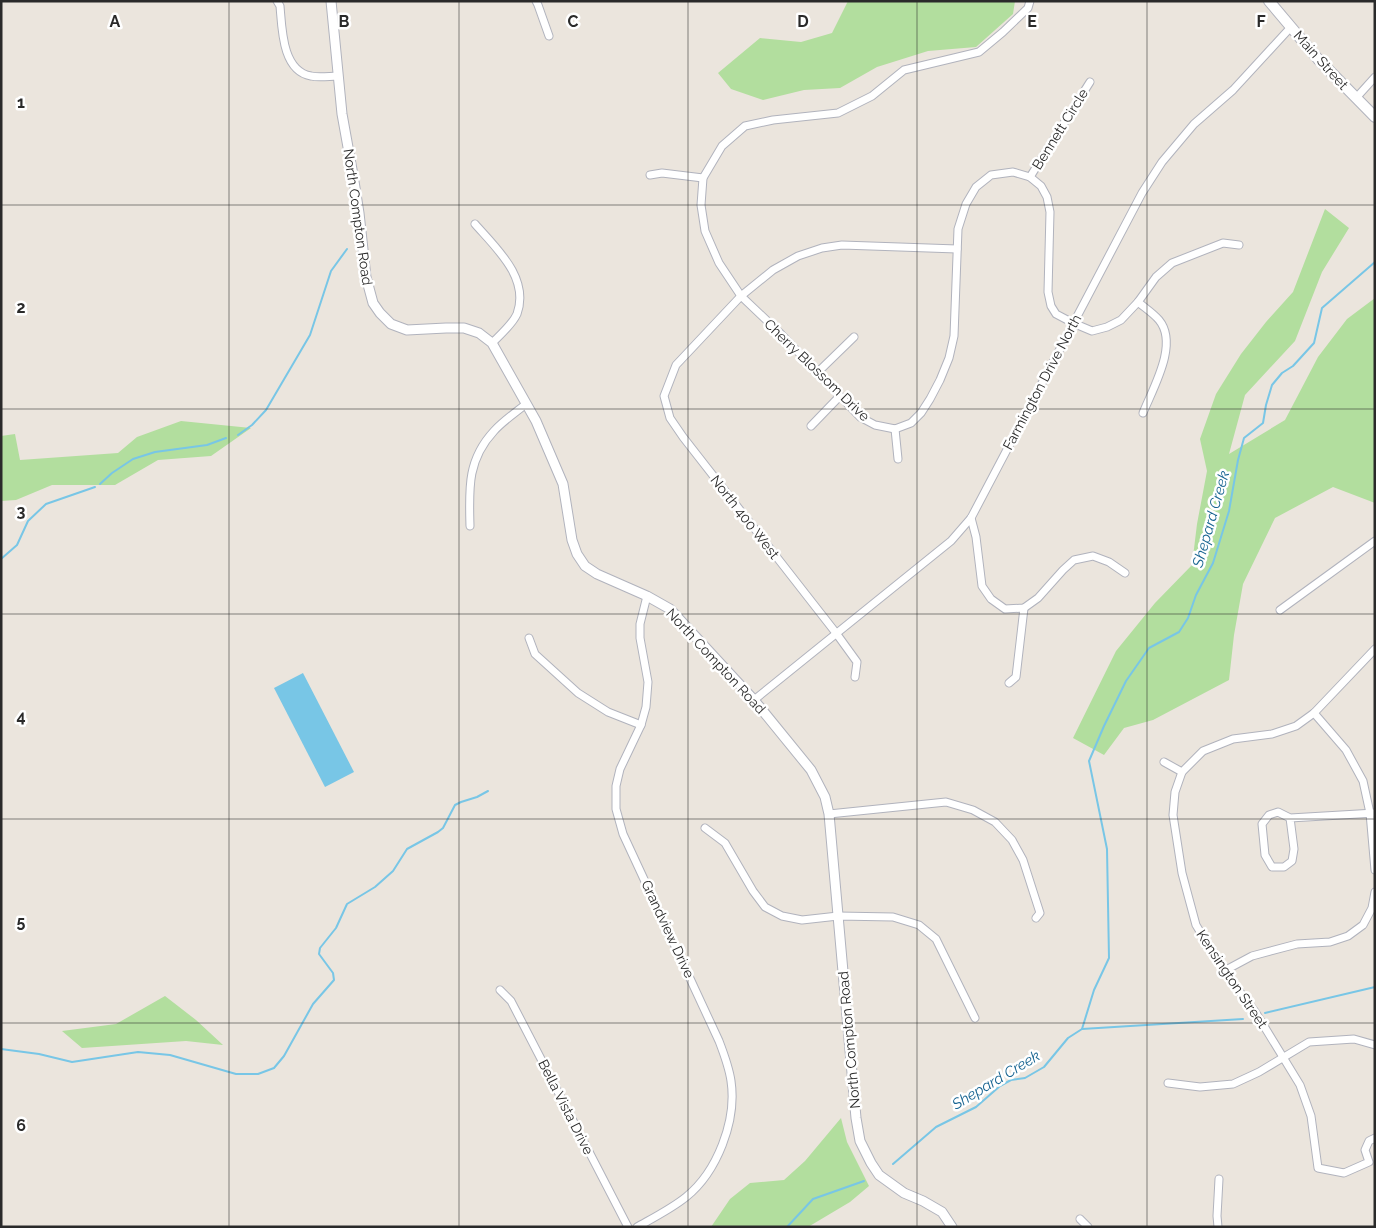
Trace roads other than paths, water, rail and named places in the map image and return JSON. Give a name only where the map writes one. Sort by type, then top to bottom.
[{"type":"main road","name":"Main Street","points":[[1268,1],[1318,59],[1375,117]]},
{"type":"street","points":[[276,1],[280,6],[284,48],[298,70],[310,76],[338,76]]},
{"type":"street","name":"North Compton Road","points":[[331,1],[342,114],[359,213],[366,277],[373,303],[391,324],[408,330],[464,328],[479,334],[492,343],[536,421],[563,484],[572,540],[577,554],[586,566],[597,574],[647,596],[670,609],[754,700],[811,770],[825,797],[829,814],[856,1118],[860,1141],[879,1175],[904,1192],[942,1212],[952,1227]]},
{"type":"street","points":[[536,1],[550,36]]},
{"type":"street","points":[[650,175],[662,173],[703,178],[722,146],[745,126],[773,120],[838,113],[872,96],[904,70],[979,52],[1028,8],[1030,1]]},
{"type":"street","name":"Farmington Drive North","points":[[754,700],[951,540],[971,518],[1142,193],[1162,162],[1194,124],[1233,90],[1291,27]]},
{"type":"street","points":[[1356,98],[1375,77]]},
{"type":"street","name":"Bennett Circle","points":[[1030,177],[1090,82]]},
{"type":"street","points":[[898,459],[895,429],[911,423],[922,413],[940,380],[949,358],[954,336],[958,229],[966,204],[976,187],[991,176],[1013,172],[1030,177],[1041,186],[1047,197],[1050,212],[1048,292],[1051,306],[1056,314],[1092,330],[1107,328],[1121,320],[1138,302],[1156,278],[1172,263],[1223,244],[1239,245]]},
{"type":"street","name":"Cherry Blossom Drive","points":[[703,178],[701,205],[705,231],[719,263],[741,296],[818,372],[839,397],[867,422],[895,429]]},
{"type":"street","points":[[475,224],[509,263],[518,283],[519,299],[516,314],[506,329],[492,343]]},
{"type":"street","points":[[741,296],[773,270],[798,256],[822,248],[842,245],[957,249]]},
{"type":"street","name":"North 400 West","points":[[741,296],[676,365],[664,396],[670,418],[857,662],[855,677]]},
{"type":"street","points":[[1138,302],[1160,321],[1167,344],[1166,357],[1143,412]]},
{"type":"street","points":[[818,372],[854,337]]},
{"type":"street","points":[[811,426],[839,397]]},
{"type":"street","points":[[470,526],[472,468],[480,449],[494,431],[526,404]]},
{"type":"street","points":[[971,518],[976,537],[982,586],[991,599],[1005,608],[1024,608],[1038,598],[1074,560],[1093,556],[1109,562],[1125,573]]},
{"type":"street","points":[[1280,610],[1375,541]]},
{"type":"street","name":"Grandview Drive","points":[[637,1227],[686,1197],[701,1182],[722,1147],[732,1104],[732,1082],[728,1064],[719,1041],[623,834],[616,809],[616,786],[620,769],[641,725],[646,707],[648,682],[640,638],[640,624],[647,596]]},
{"type":"street","points":[[1009,683],[1016,677],[1024,608]]},
{"type":"street","points":[[529,638],[535,654],[578,692],[608,712],[641,725]]},
{"type":"street","name":"Kensington Street","points":[[1372,1164],[1344,1172],[1318,1168],[1312,1116],[1300,1085],[1256,1013],[1224,971],[1196,925],[1182,873],[1173,814],[1174,792],[1182,772],[1203,751],[1233,739],[1272,734],[1296,726],[1314,714],[1375,649]]},
{"type":"street","points":[[1314,714],[1346,750],[1363,781],[1372,813],[1375,870]]},
{"type":"street","points":[[1164,762],[1182,772]]},
{"type":"street","points":[[829,814],[946,802],[973,810],[995,822],[1012,840],[1023,860],[1035,894],[1040,914],[1036,918]]},
{"type":"street","points":[[1290,818],[1294,849],[1292,861],[1284,868],[1272,867],[1265,856],[1262,824],[1269,815],[1278,812],[1290,818],[1372,813]]},
{"type":"street","points":[[705,828],[725,844],[752,891],[765,907],[782,916],[802,920],[838,916],[893,916],[919,925],[936,939],[975,1018]]},
{"type":"street","points":[[1224,971],[1252,956],[1297,944],[1330,942],[1348,936],[1362,925],[1372,908],[1375,892]]},
{"type":"street","name":"Bella Vista Drive","points":[[500,990],[511,1001],[628,1227]]},
{"type":"street","points":[[1168,1083],[1200,1087],[1233,1084],[1259,1072],[1309,1042],[1354,1039],[1375,1045]]},
{"type":"street","points":[[1372,1164],[1365,1150],[1369,1141],[1375,1138]]},
{"type":"street","points":[[1218,1227],[1219,1179]]},
{"type":"street","points":[[1080,1219],[1088,1227]]},
{"type":"water","points":[[303,673],[354,772],[325,787],[274,688]]},
{"type":"waterway","points":[[238,435],[252,425],[266,410],[310,335],[331,271],[347,249]]},
{"type":"waterway","name":"Shepard Creek","points":[[1082,1029],[1094,990],[1109,958],[1107,849],[1089,761],[1126,681],[1149,648],[1179,632],[1188,618],[1196,595],[1213,563],[1229,511],[1244,438],[1263,423],[1272,385],[1314,343],[1322,308],[1375,262]]},
{"type":"waterway","points":[[100,484],[112,473],[133,459],[155,452],[207,445],[226,438]]},
{"type":"waterway","points":[[1,559],[17,545],[28,521],[46,504],[95,487]]},
{"type":"waterway","points":[[1,1049],[39,1054],[72,1062],[138,1052],[170,1055],[236,1074],[258,1074],[274,1068],[284,1056],[313,1004],[334,980],[333,973],[319,954],[320,948],[336,928],[347,904],[375,887],[393,871],[407,849],[443,828],[455,805],[488,791]]},
{"type":"waterway","name":"Shepard Creek","points":[[1265,1013],[1375,987]]},
{"type":"waterway","name":"Shepard Creek","points":[[893,1164],[936,1127],[976,1107],[1000,1086],[1011,1080],[1025,1078],[1044,1067],[1068,1038],[1082,1029],[1243,1019]]},
{"type":"waterway","name":"Shepard Creek","points":[[787,1227],[813,1199],[864,1181]]}]
